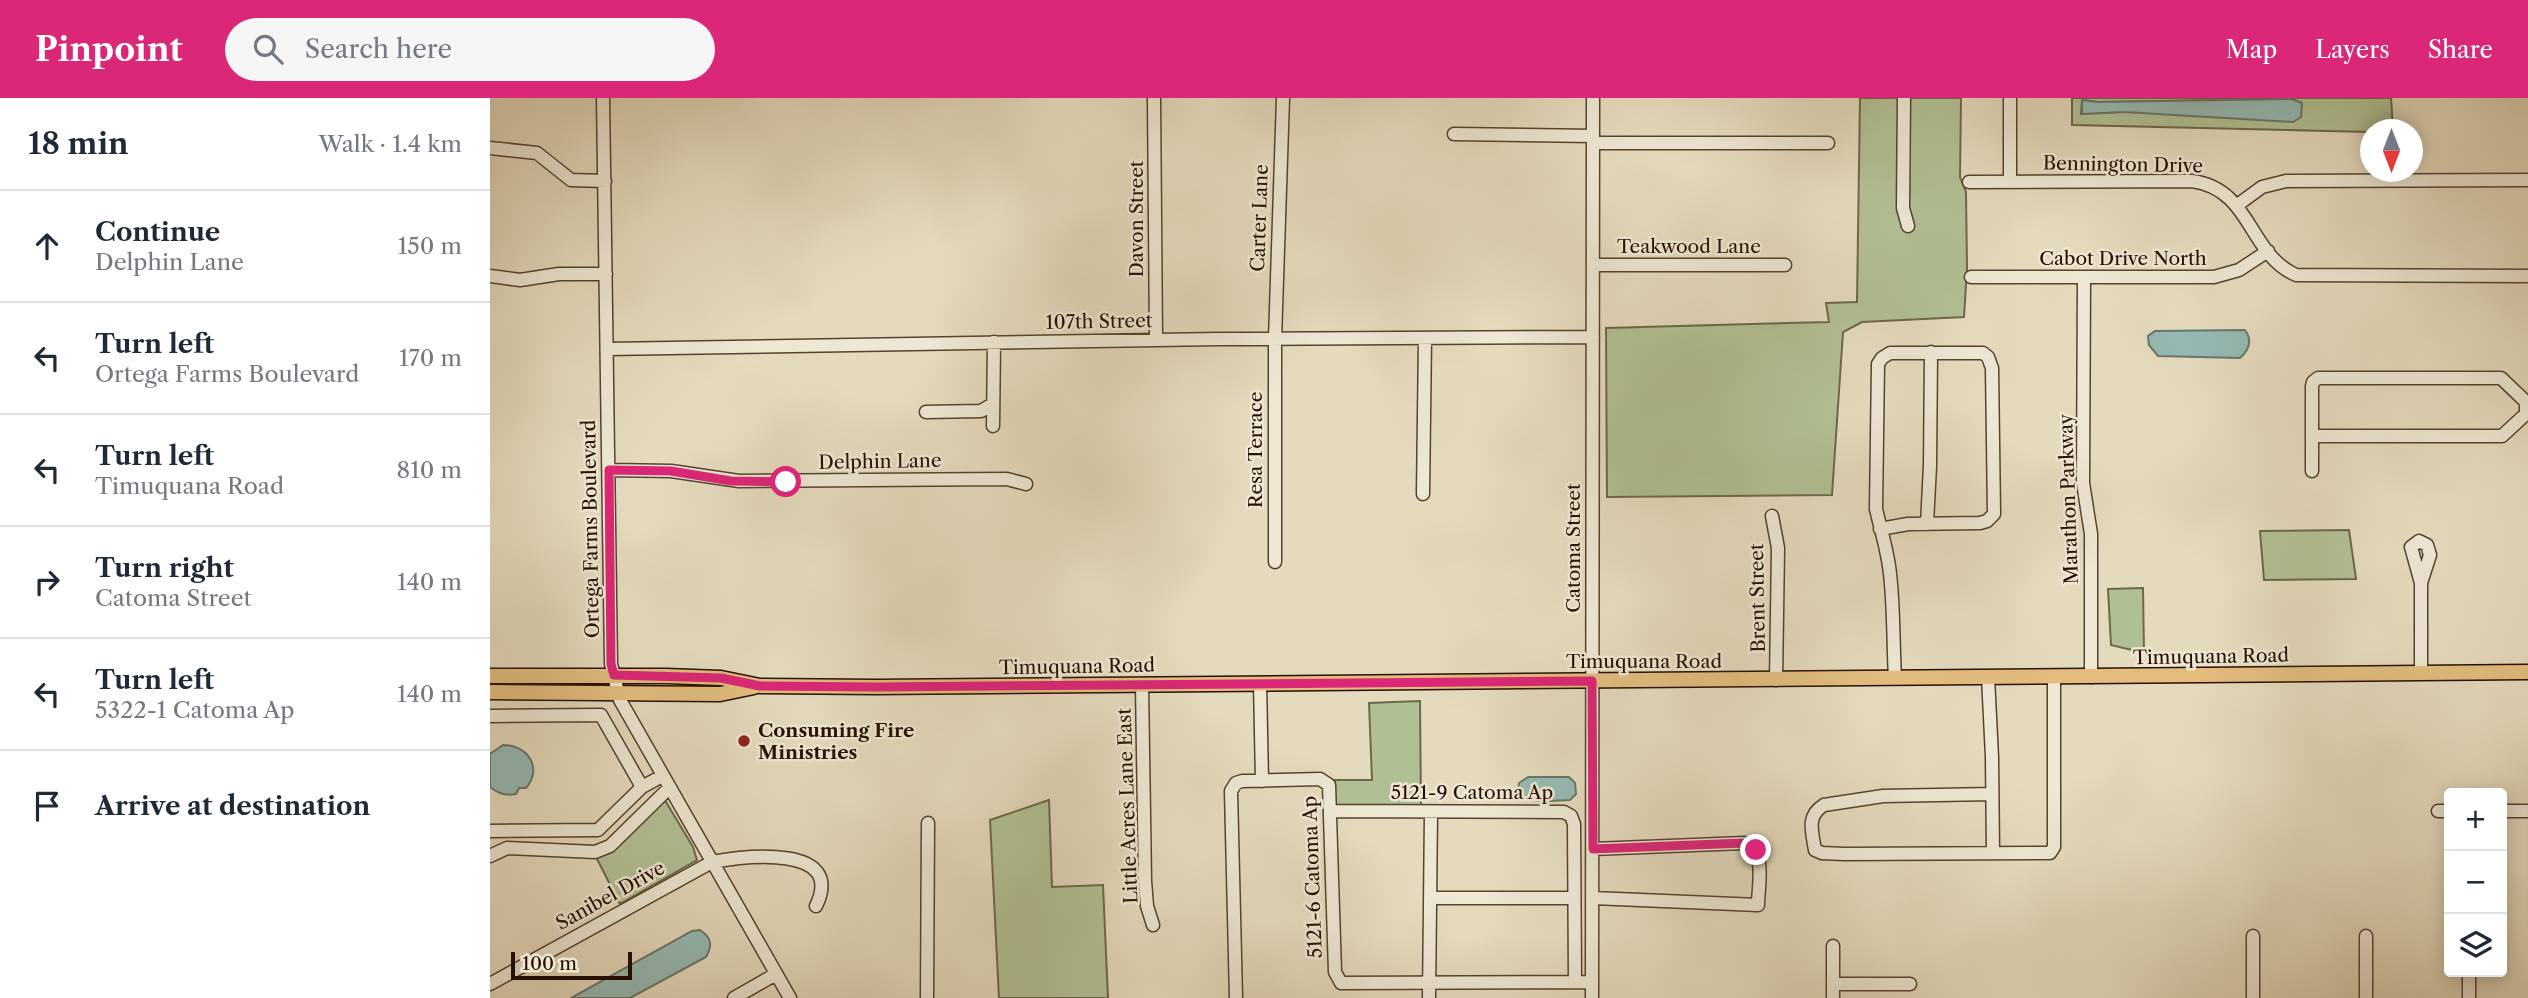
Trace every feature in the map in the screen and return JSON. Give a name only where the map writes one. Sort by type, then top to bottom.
[{"type":"main road","name":"Timuquana Road","points":[[490,692],[720,694],[760,686],[2528,672]]},
{"type":"main road","name":"Timuquana Road","points":[[490,676],[721,678],[760,686]]},
{"type":"street","name":"Ortega Farms Boulevard","points":[[603,98],[611,664],[620,700],[790,998]]},
{"type":"street","name":"Davon Street","points":[[1154,98],[1156,340]]},
{"type":"street","name":"Carter Lane","points":[[1275,339],[1283,98]]},
{"type":"street","name":"Catoma Street","points":[[1592,998],[1593,98]]},
{"type":"street","points":[[1904,98],[1903,208],[1908,226]]},
{"type":"street","points":[[2010,98],[2010,181]]},
{"type":"street","points":[[1454,134],[1593,140],[1828,143]]},
{"type":"street","points":[[490,148],[537,153],[570,180],[605,181]]},
{"type":"street","points":[[2236,206],[2262,187],[2286,181],[2528,180]]},
{"type":"street","name":"Bennington Drive","points":[[1969,182],[2192,181],[2218,188],[2228,195],[2277,264],[2286,271],[2306,276],[2528,276]]},
{"type":"street","name":"Cabot Drive North","points":[[1970,277],[2214,277],[2239,270],[2268,251]]},
{"type":"street","name":"Teakwood Lane","points":[[1593,265],[1785,265]]},
{"type":"street","points":[[490,276],[520,280],[559,274],[606,274]]},
{"type":"street","name":"Marathon Parkway","points":[[2084,277],[2083,483],[2091,534],[2091,677]]},
{"type":"street","name":"107th Street","points":[[607,349],[1156,340],[1592,337]]},
{"type":"street","points":[[1423,494],[1425,338]]},
{"type":"street","name":"Resa Terrace","points":[[1275,339],[1275,562]]},
{"type":"street","points":[[993,426],[994,342]]},
{"type":"street","points":[[1927,524],[1931,352]]},
{"type":"street","points":[[1880,529],[1908,524],[1980,523],[1987,521],[1994,514],[1990,362],[1983,353],[1890,353],[1882,358],[1878,365],[1876,509],[1880,529],[1890,572],[1895,678]]},
{"type":"street","points":[[2312,436],[2502,436],[2527,407],[2501,378],[2318,379],[2312,386],[2312,436],[2312,471]]},
{"type":"street","points":[[926,412],[981,411],[993,404]]},
{"type":"street","name":"Delphin Lane","points":[[609,470],[671,471],[739,481],[1007,479],[1026,484]]},
{"type":"street","name":"Brent Street","points":[[1772,516],[1778,548],[1776,680]]},
{"type":"street","points":[[2421,583],[2421,673]]},
{"type":"street","points":[[1988,677],[1993,853]]},
{"type":"street","points":[[1992,794],[1882,796],[1824,805],[1813,813],[1811,827],[1815,849],[1822,853],[2050,853],[2053,850],[2054,677]]},
{"type":"street","points":[[1260,683],[1262,781]]},
{"type":"street","name":"Little Acres Lane East","points":[[1142,685],[1147,858],[1145,881],[1147,906],[1153,925]]},
{"type":"street","points":[[490,716],[601,715],[642,787]]},
{"type":"street","points":[[490,831],[598,830],[642,787],[662,776]]},
{"type":"street","name":"5121-6 Catoma Ap","points":[[1236,998],[1231,791],[1236,783],[1242,781],[1320,779],[1325,781],[1330,789],[1337,979],[1346,984],[1592,982]]},
{"type":"street","points":[[490,856],[507,848],[595,852],[610,846],[669,788]]},
{"type":"street","name":"5121-9 Catoma Ap","points":[[1331,811],[1564,812],[1571,816],[1574,824],[1575,982]]},
{"type":"street","points":[[2507,811],[2528,811]]},
{"type":"street","points":[[1429,998],[1431,812]]},
{"type":"street","points":[[927,998],[928,823]]},
{"type":"street","points":[[1592,898],[1758,905],[1759,858],[1752,847],[1744,843],[1593,849]]},
{"type":"street","points":[[712,862],[730,858],[795,858],[805,862],[815,869],[822,884],[822,894],[816,906]]},
{"type":"street","name":"Sanibel Drive","points":[[490,984],[712,862]]},
{"type":"street","points":[[1430,898],[1574,898]]},
{"type":"street","points":[[2253,936],[2253,998]]},
{"type":"street","points":[[2366,936],[2366,998]]},
{"type":"street","points":[[1833,946],[1833,998]]},
{"type":"street","points":[[734,998],[776,974]]},
{"type":"street","points":[[2469,977],[2469,998]]},
{"type":"street","points":[[1833,984],[1910,984]]},
{"type":"green space","points":[[1860,98],[1961,98],[1960,177],[1966,192],[1967,268],[1964,317],[1862,322],[1843,332],[1832,495],[1607,497],[1606,328],[1829,322],[1826,303],[1857,302]]},
{"type":"green space","points":[[2072,98],[2391,98],[2392,119],[2360,119],[2360,132],[2072,125]],"holes":[[[2291,99],[2302,103],[2081,114],[2082,100]]]},
{"type":"green space","points":[[2349,530],[2356,579],[2264,580],[2260,531]]},
{"type":"green space","points":[[2143,588],[2144,653],[2111,645],[2108,589]]},
{"type":"green space","points":[[1420,701],[1421,806],[1336,805],[1332,780],[1372,780],[1369,703]]},
{"type":"green space","points":[[663,797],[693,847],[697,860],[620,904],[595,855]]},
{"type":"green space","points":[[1049,800],[1052,887],[1103,885],[1108,998],[999,998],[990,820]]},
{"type":"water","points":[[2291,99],[2302,103],[2301,117],[2293,122],[2124,112],[2082,114],[2082,100]]},
{"type":"water","points":[[2245,330],[2249,345],[2240,358],[2158,356],[2149,345],[2148,336],[2155,331]]},
{"type":"water","points":[[503,745],[526,753],[533,766],[531,780],[526,788],[519,788],[516,794],[502,794],[490,787],[490,754]]},
{"type":"water","points":[[1528,777],[1569,777],[1575,783],[1576,794],[1570,800],[1528,799],[1518,791],[1519,783]]},
{"type":"water","points":[[700,930],[707,935],[710,942],[706,957],[630,998],[571,998],[692,931]]},
{"type":"place","name":"Consuming Fire Ministries","points":[[744,741]]},
{"type":"route","points":[[786,482],[731,481],[709,475],[671,471],[609,470],[611,664],[614,675],[721,678],[760,686],[876,687],[1592,681],[1593,849],[1744,843],[1756,850]]}]
